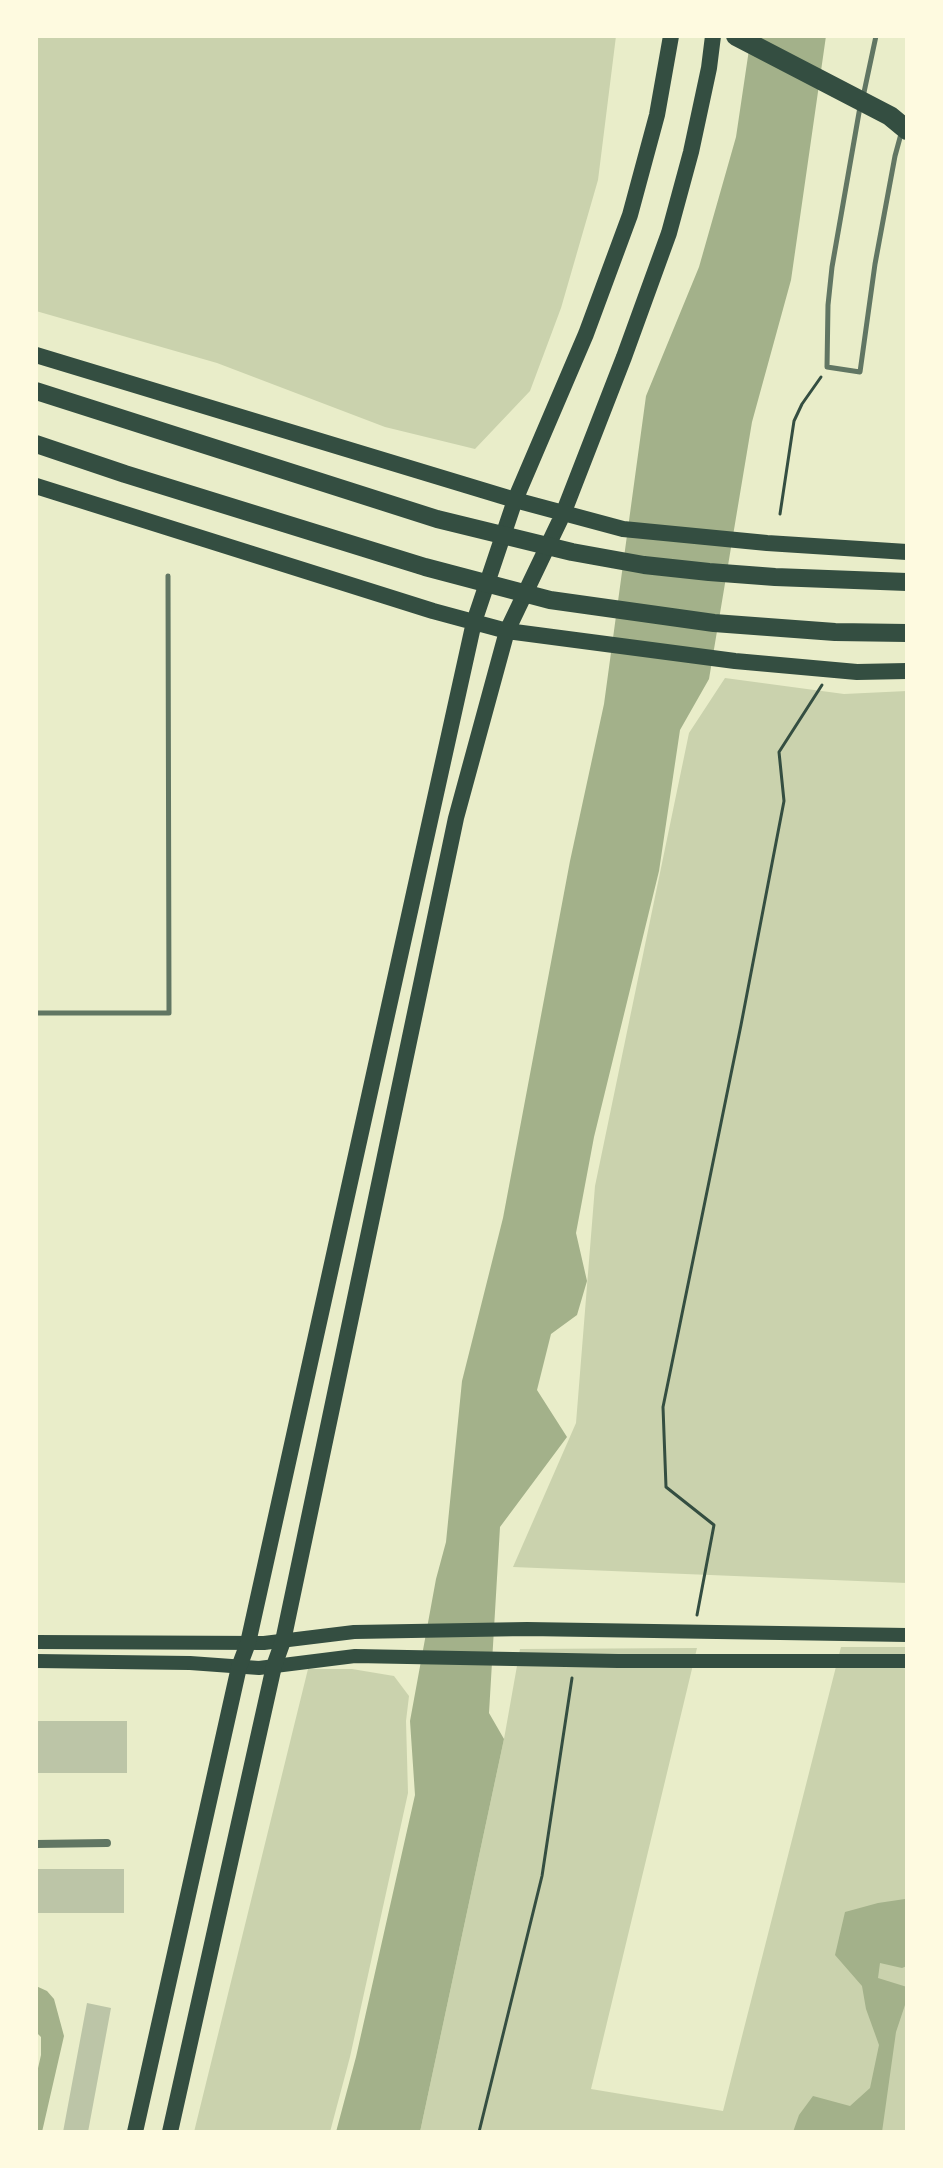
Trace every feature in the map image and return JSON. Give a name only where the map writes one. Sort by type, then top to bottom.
[{"type":"highway","points":[[736,36],[890,116],[907,130]]},
{"type":"highway","points":[[36,391],[437,519],[572,552],[644,565],[722,573],[907,582]]},
{"type":"highway","points":[[36,444],[425,567],[550,600],[714,623],[835,632],[907,633]]},
{"type":"main road","points":[[135,2132],[239,1667],[248,1643],[474,622],[515,500],[586,334],[630,215],[657,115],[671,36]]},
{"type":"main road","points":[[170,2132],[274,1666],[283,1641],[456,818],[507,631],[563,514],[669,233],[691,152],[713,36]]},
{"type":"main road","points":[[36,355],[515,500],[623,529],[907,552]]},
{"type":"main road","points":[[36,486],[418,607],[507,631],[735,661],[857,672],[907,671]]},
{"type":"main road","points":[[36,1642],[248,1643],[354,1632],[527,1629],[907,1635]]},
{"type":"main road","points":[[36,1661],[190,1663],[259,1668],[355,1656],[907,1661]]},
{"type":"street","points":[[36,1844],[107,1843]]},
{"type":"lane","points":[[876,36],[854,137],[832,267],[827,367],[860,372],[875,264],[895,156],[907,115]]},
{"type":"lane","points":[[36,1013],[169,1013],[168,576]]},
{"type":"path","points":[[780,514],[794,421],[827,367]]},
{"type":"path","points":[[693,1631],[714,1525],[666,1487],[663,1407],[784,801],[779,752],[832,670]]},
{"type":"path","points":[[479,2132],[542,1876],[572,1660]]},
{"type":"shaded area","points":[[36,36],[616,36],[598,180],[561,308],[530,391],[475,449],[385,427],[217,363],[36,311]]},
{"type":"shaded area","points":[[751,36],[826,36],[791,280],[752,422],[709,679],[680,730],[659,871],[594,1137],[576,1233],[587,1281],[577,1315],[551,1334],[537,1390],[567,1437],[500,1527],[489,1713],[504,1739],[420,2132],[336,2132],[415,1795],[410,1721],[436,1579],[446,1542],[462,1381],[503,1218],[570,861],[604,704],[646,396],[699,267],[736,137]]},
{"type":"shaded area","points":[[725,678],[844,694],[907,691],[907,1583],[513,1567],[576,1423],[595,1186],[689,733]]},
{"type":"shaded area","points":[[841,1647],[907,1647],[907,2132],[420,2132],[504,1739],[520,1649],[697,1648],[591,2089],[723,2111]]},
{"type":"shaded area","points":[[308,1669],[352,1669],[394,1676],[409,1696],[406,1721],[408,1793],[350,2057],[330,2132],[194,2132]]},
{"type":"shaded area","points":[[905,1899],[907,1966],[902,1968],[880,1963],[878,1978],[907,1987],[907,1999],[896,2032],[882,2132],[793,2132],[799,2115],[813,2096],[850,2106],[870,2088],[879,2045],[866,2009],[862,1986],[835,1955],[845,1912]]},
{"type":"shaded area","points":[[36,1986],[54,1999],[64,2036],[42,2132],[36,2132],[36,2077],[41,2037],[36,2032]]},
{"type":"building","points":[[36,1721],[127,1721],[127,1773],[36,1773]]},
{"type":"building","points":[[36,1869],[124,1869],[124,1913],[36,1913]]},
{"type":"building","points":[[87,2003],[111,2008],[88,2132],[63,2132]]}]
